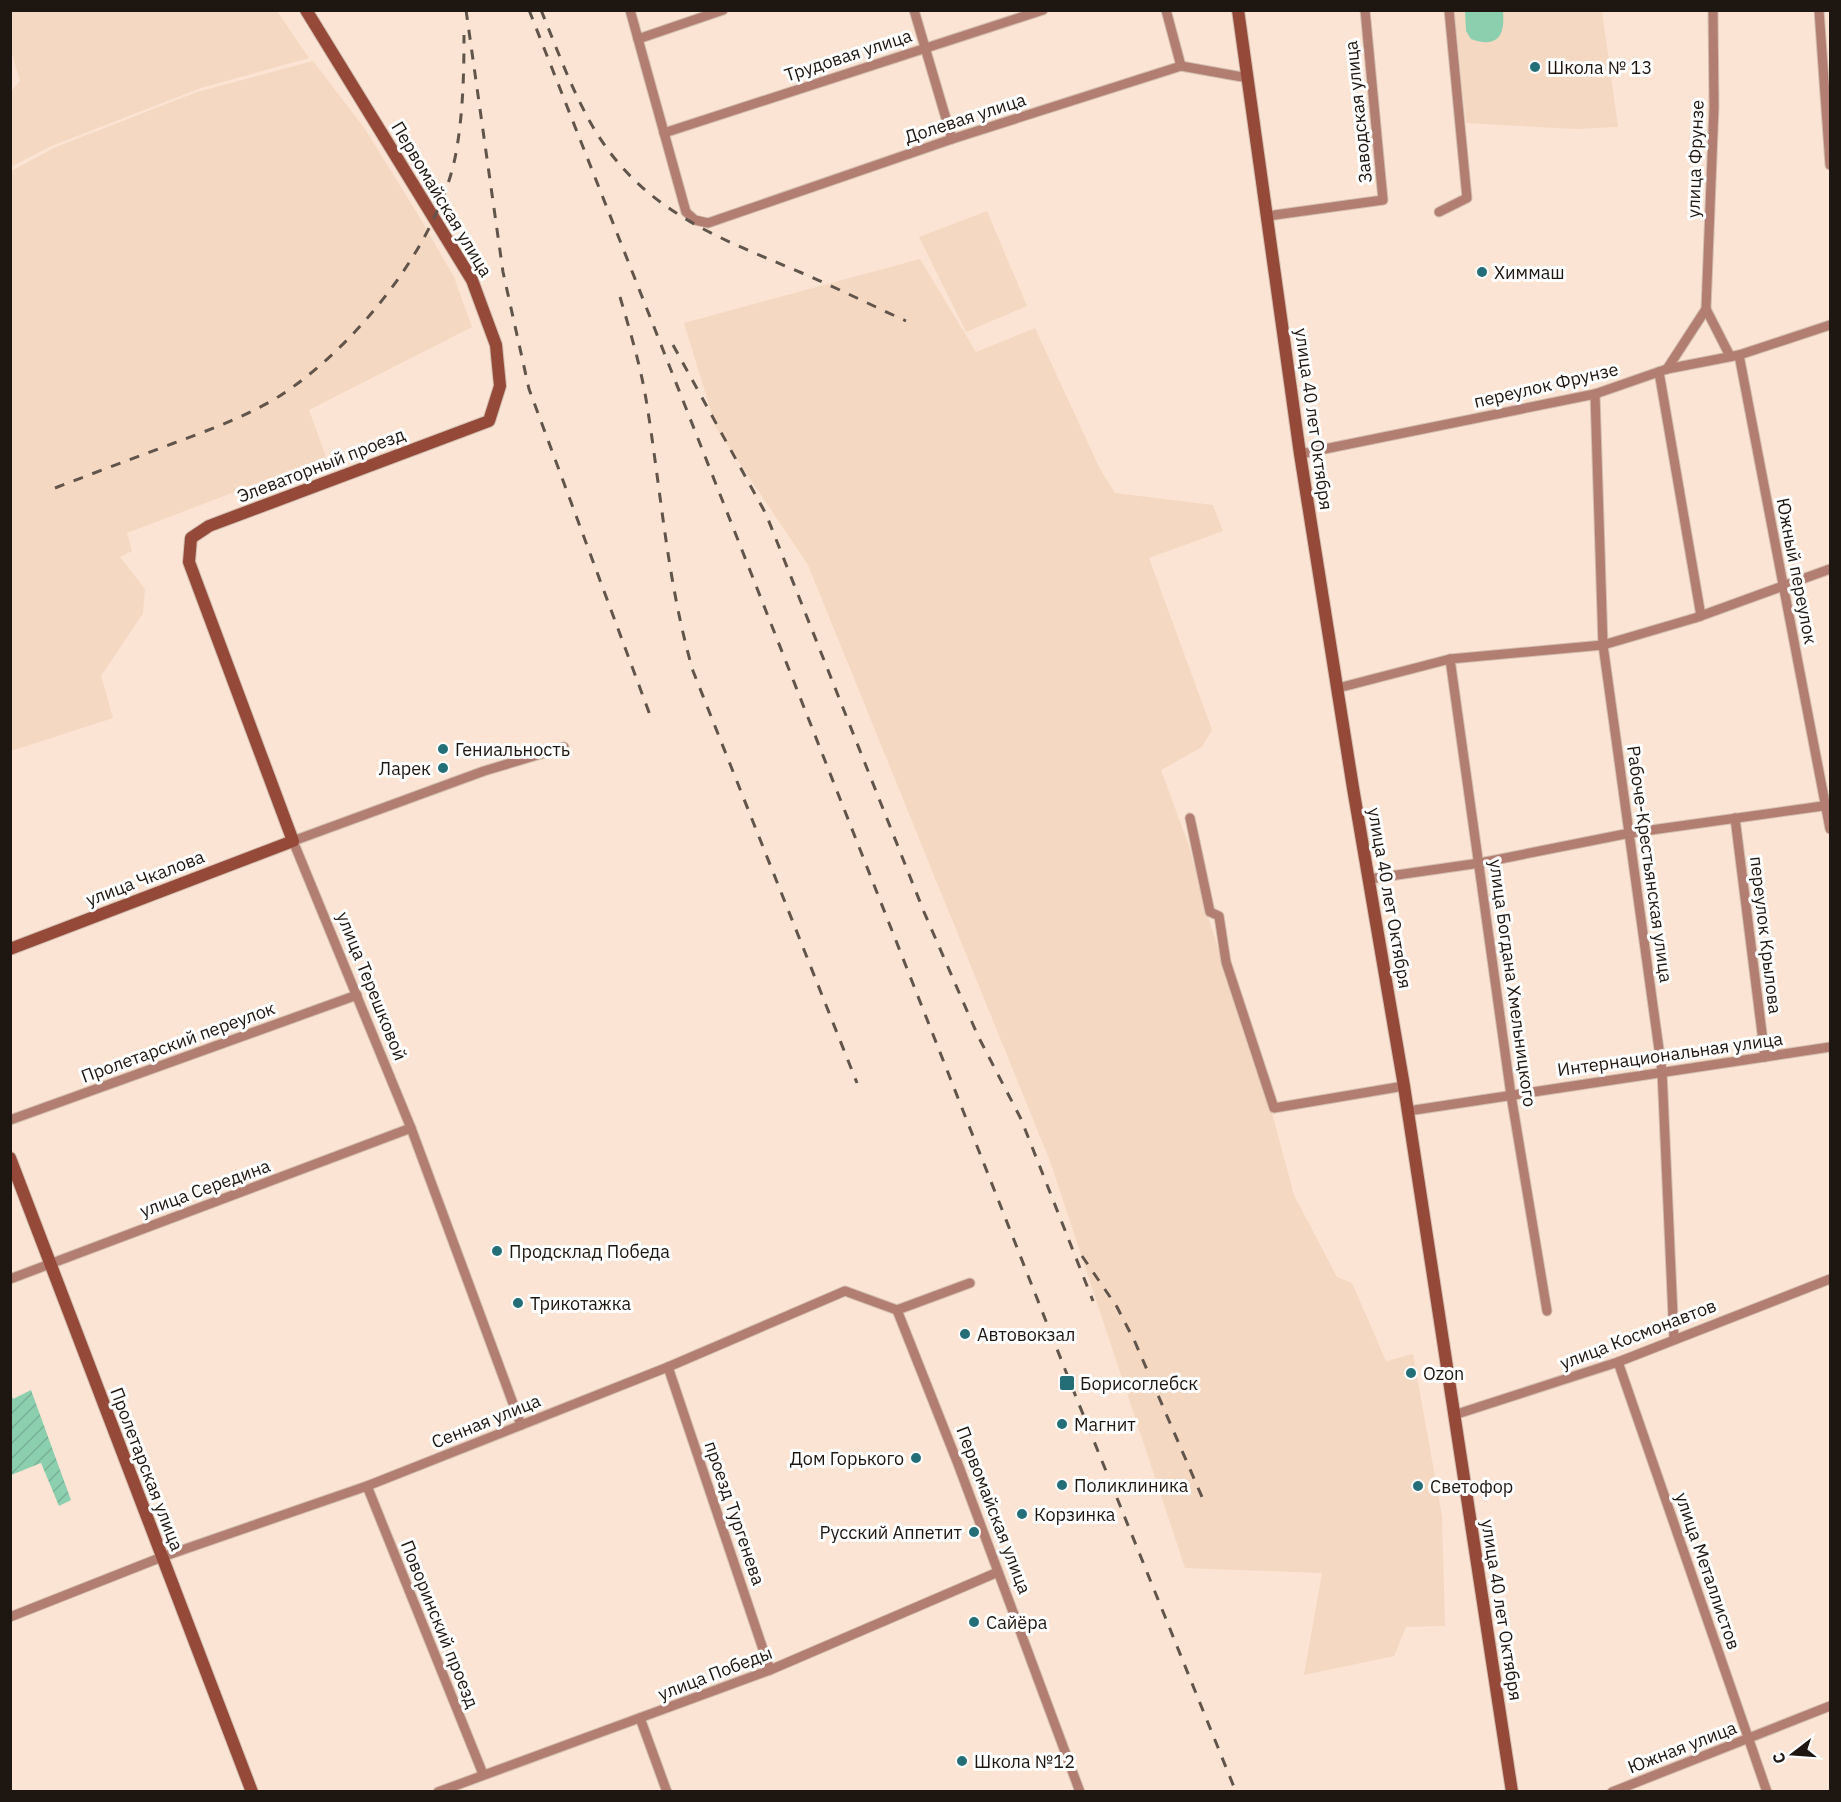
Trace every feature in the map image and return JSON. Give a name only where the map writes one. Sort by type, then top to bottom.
[{"type":"street","name":"Первомайская улица","points":[[306,10],[472,280],[496,345],[500,386],[489,421]]},
{"type":"street","points":[[630,10],[664,133]]},
{"type":"street","points":[[638,39],[723,10]]},
{"type":"street","points":[[914,10],[952,139]]},
{"type":"street","name":"Трудовая улица","points":[[664,133],[1042,10]]},
{"type":"street","points":[[1166,10],[1181,66]]},
{"type":"street","name":"улица 40 лет Октября","points":[[1238,10],[1300,454],[1408,1111],[1512,1791]]},
{"type":"street","name":"Заводская улица","points":[[1267,216],[1383,200],[1365,10]]},
{"type":"street","points":[[1439,212],[1467,198],[1449,10]]},
{"type":"street","name":"улица Фрунзе","points":[[1713,10],[1714,107],[1706,309],[1735,356]]},
{"type":"street","points":[[1819,10],[1830,165]]},
{"type":"street","name":"Долевая улица","points":[[664,133],[686,212],[696,220],[708,223],[952,139],[1181,66],[1248,78]]},
{"type":"street","points":[[1701,616],[1663,371],[1706,309]]},
{"type":"street","name":"переулок Фрунзе","points":[[1300,454],[1595,394],[1663,371],[1735,356],[1830,325]]},
{"type":"street","name":"Южный переулок","points":[[1735,356],[1829,805],[1830,830]]},
{"type":"street","name":"Рабоче-Крестьянская улица","points":[[1595,394],[1603,645],[1662,1071],[1674,1339]]},
{"type":"street","name":"Элеваторный проезд","points":[[189,562],[191,538],[209,526],[489,421]]},
{"type":"street","name":"улица Терешковой","points":[[189,562],[293,841],[411,1128],[521,1425]]},
{"type":"street","points":[[1338,688],[1450,659],[1603,645],[1701,616],[1830,569]]},
{"type":"street","name":"улица Богдана Хмельницкого","points":[[1450,659],[1511,1095],[1547,1311]]},
{"type":"street","points":[[293,841],[484,771],[564,747]]},
{"type":"street","points":[[1369,879],[1480,863],[1629,833],[1829,805]]},
{"type":"street","points":[[1190,818],[1210,912],[1219,916],[1226,962],[1274,1108],[1404,1086]]},
{"type":"street","name":"переулок Крылова","points":[[1735,818],[1765,1057]]},
{"type":"street","name":"улица Чкалова","points":[[10,949],[293,841]]},
{"type":"street","name":"Пролетарский переулок","points":[[10,1120],[357,995]]},
{"type":"street","name":"Интернациональная улица","points":[[1408,1111],[1830,1047]]},
{"type":"street","name":"улица Середина","points":[[10,1279],[411,1128]]},
{"type":"street","name":"Пролетарская улица","points":[[10,1158],[252,1791]]},
{"type":"street","name":"улица Космонавтов","points":[[1454,1415],[1618,1362],[1830,1279]]},
{"type":"street","points":[[897,1310],[970,1283]]},
{"type":"street","name":"Сенная улица","points":[[10,1617],[162,1557],[367,1486],[668,1367],[845,1291],[897,1310]]},
{"type":"street","name":"Первомайская улица","points":[[897,1310],[1080,1791]]},
{"type":"street","name":"улица Металлистов","points":[[1618,1362],[1767,1791]]},
{"type":"street","name":"проезд Тургенева","points":[[668,1367],[770,1670]]},
{"type":"street","name":"Поворинский проезд","points":[[367,1486],[483,1774]]},
{"type":"street","name":"улица Победы","points":[[438,1791],[770,1670],[998,1572]]},
{"type":"street","name":"Южная улица","points":[[1612,1791],[1749,1740],[1830,1706]]},
{"type":"street","points":[[640,1718],[667,1791]]},
{"type":"shaded area","points":[[11,10],[277,11],[309,58],[201,88],[49,147],[11,167],[11,91],[20,81],[11,51]]},
{"type":"shaded area","name":"Школа № 13","points":[[1454,11],[1602,11],[1618,127],[1576,129],[1466,123]]},
{"type":"shaded area","points":[[313,61],[365,129],[417,213],[454,277],[472,327],[309,410],[326,457],[127,533],[132,551],[120,557],[145,589],[143,613],[101,676],[113,718],[11,751],[11,171],[56,147],[197,92]]},
{"type":"shaded area","points":[[987,211],[1027,306],[966,332],[919,237]]},
{"type":"shaded area","points":[[920,259],[976,352],[1035,328],[1100,469],[1115,493],[1213,505],[1223,531],[1149,558],[1212,730],[1202,747],[1161,770],[1189,846],[1210,923],[1272,1113],[1294,1195],[1337,1277],[1352,1283],[1386,1361],[1413,1354],[1442,1516],[1445,1626],[1406,1627],[1394,1656],[1304,1675],[1322,1573],[1185,1568],[1050,1161],[808,565],[716,428],[684,323]]},
{"type":"green space","points":[[1465,11],[1503,11],[1501,33],[1494,41],[1480,42],[1471,39],[1466,31]]},
{"type":"green space","points":[[31,1390],[71,1500],[59,1506],[41,1463],[11,1475],[11,1394],[13,1399]]},
{"type":"railway","points":[[466,10],[503,272],[529,389],[650,715]]},
{"type":"railway","points":[[529,10],[1070,1382],[1236,1792]]},
{"type":"railway","points":[[541,10],[593,127],[613,156],[659,201],[712,234],[906,321]]},
{"type":"railway","points":[[55,488],[214,428],[265,404],[307,376],[364,322],[390,291],[413,257],[432,223],[447,188],[456,153],[460,124],[464,35]]},
{"type":"railway","points":[[620,297],[644,386],[671,570],[693,671],[857,1083]]},
{"type":"railway","points":[[673,345],[766,514],[924,912],[978,1036],[1021,1119],[1093,1301]]},
{"type":"railway","points":[[1082,1256],[1117,1307],[1135,1342],[1202,1497]]},
{"type":"place","name":"Школа № 13","points":[[1535,67]]},
{"type":"place","name":"Химмаш","points":[[1482,272]]},
{"type":"place","name":"Гениальность","points":[[443,749]]},
{"type":"place","name":"Ларек","points":[[443,768]]},
{"type":"place","name":"Продсклад Победа","points":[[497,1251]]},
{"type":"place","name":"Трикотажка","points":[[518,1303]]},
{"type":"place","name":"Автовокзал","points":[[965,1334]]},
{"type":"place","name":"Ozon","points":[[1411,1373]]},
{"type":"place","name":"Борисоглебск","points":[[1067,1383]]},
{"type":"place","name":"Магнит","points":[[1062,1424]]},
{"type":"place","name":"Дом Горького","points":[[916,1458]]},
{"type":"place","name":"Поликлиника","points":[[1062,1485]]},
{"type":"place","name":"Светофор","points":[[1418,1486]]},
{"type":"place","name":"Корзинка","points":[[1022,1514]]},
{"type":"place","name":"Русский Аппетит","points":[[974,1532]]},
{"type":"place","name":"Сайёра","points":[[974,1622]]},
{"type":"place","name":"Школа №12","points":[[962,1761]]}]
